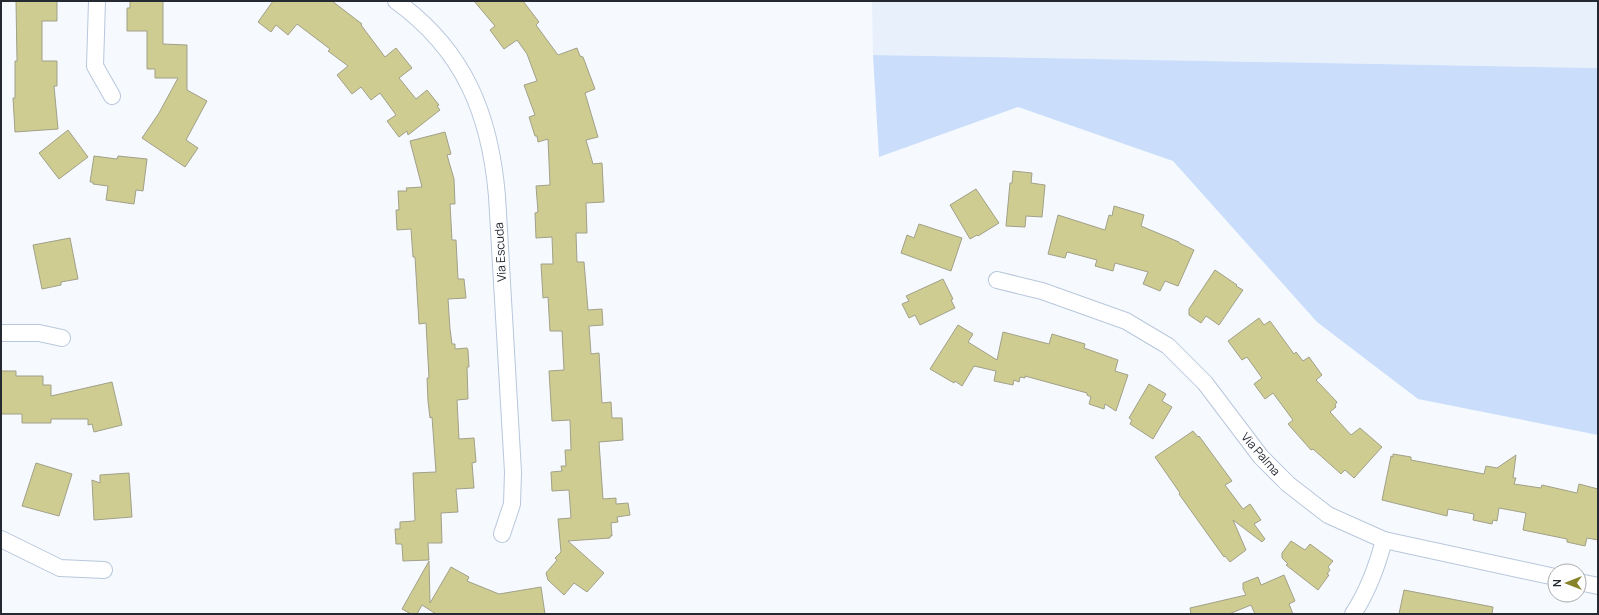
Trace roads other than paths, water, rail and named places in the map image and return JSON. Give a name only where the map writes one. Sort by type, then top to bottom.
[{"type":"street","points":[[97,1],[95,66],[112,96]]},
{"type":"street","name":"Via Escuda","points":[[396,1],[426,26],[455,60],[465,77],[482,114],[492,155],[497,196],[513,472],[512,504],[502,534]]},
{"type":"street","name":"Via Palma","points":[[997,280],[1042,291],[1126,321],[1168,346],[1205,383],[1261,457],[1288,484],[1328,516],[1384,540],[1547,575]]},
{"type":"street","points":[[1,333],[39,333],[62,338]]},
{"type":"street","points":[[1,539],[60,568],[104,570]]},
{"type":"street","points":[[1353,614],[1370,585],[1384,540]]},
{"type":"street","points":[[1587,584],[1598,586]]}]
